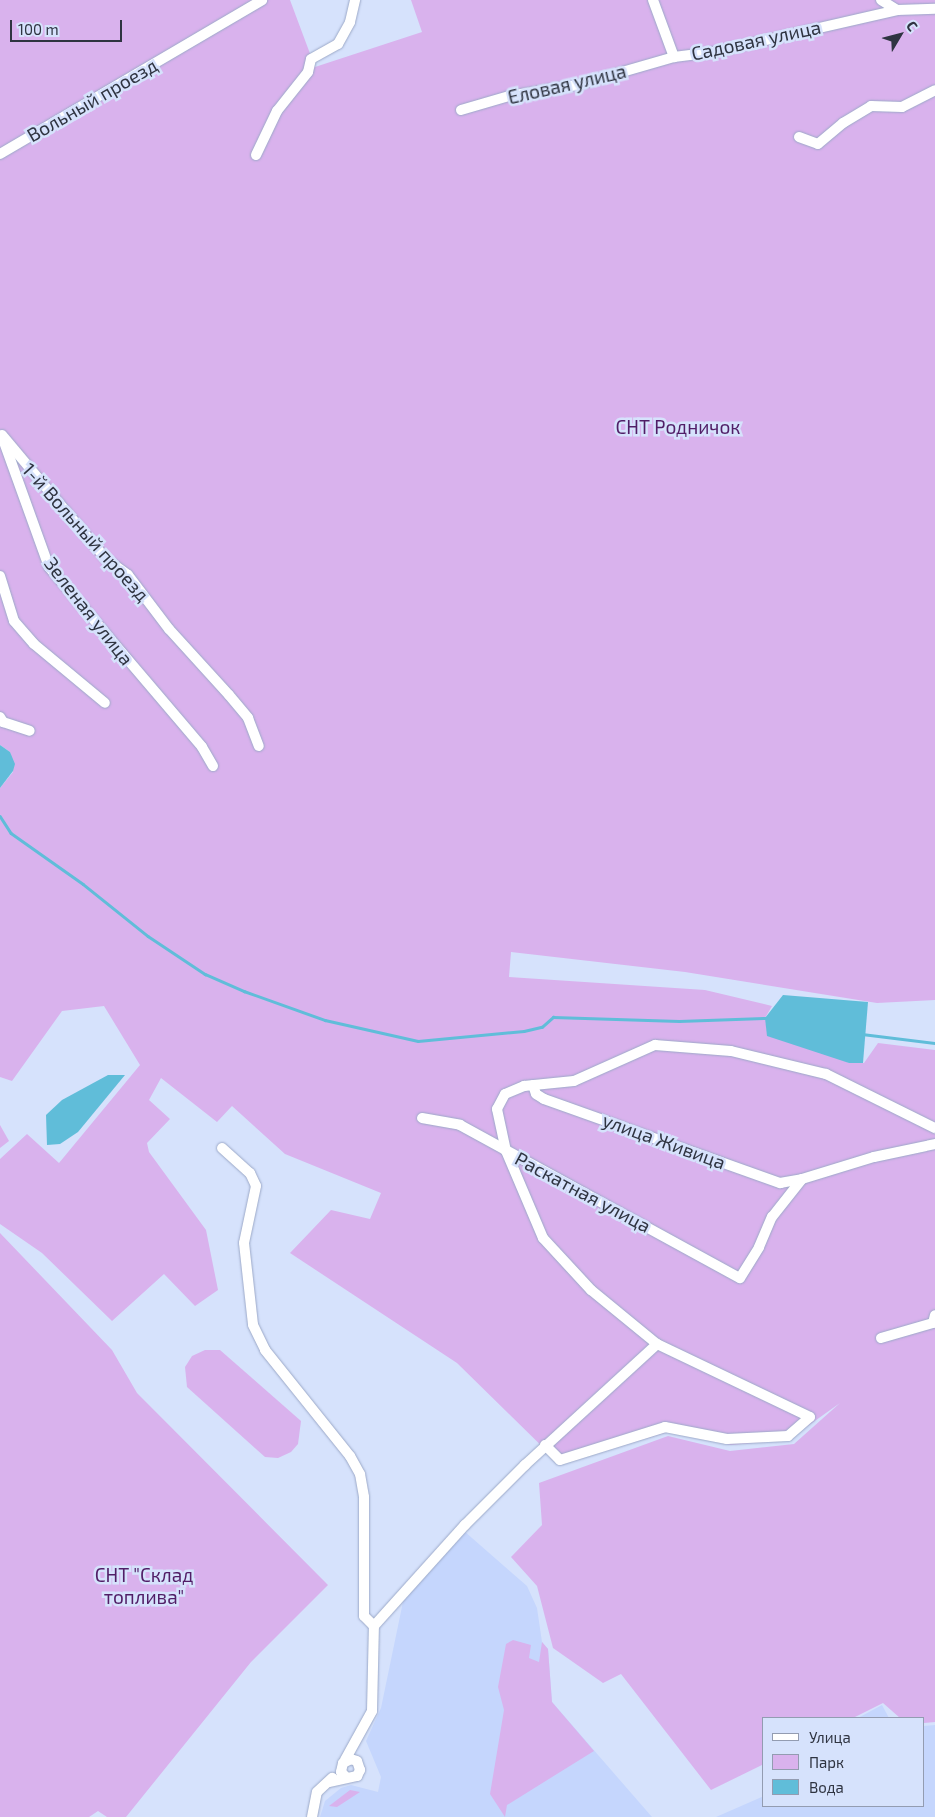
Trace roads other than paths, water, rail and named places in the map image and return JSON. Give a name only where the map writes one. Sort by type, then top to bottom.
[{"type":"street","name":"Вольный проезд","points":[[0,154],[262,0]]},
{"type":"street","points":[[256,155],[276,111],[308,72],[311,59],[338,44],[350,22],[355,0]]},
{"type":"street","name":"Садовая улица","points":[[654,0],[674,57],[714,52],[897,10],[935,8]]},
{"type":"street","points":[[881,0],[897,10]]},
{"type":"street","name":"Еловая улица","points":[[460,110],[509,96],[577,85],[674,57]]},
{"type":"street","points":[[799,137],[818,144],[843,123],[872,106],[902,106],[935,90]]},
{"type":"street","name":"1-й Вольный проезд","points":[[1,433],[106,559],[128,575],[175,636],[248,718],[259,746]]},
{"type":"street","name":"Зеленая улица","points":[[1,433],[49,567],[202,747],[213,766]]},
{"type":"street","points":[[0,576],[14,620],[34,644],[106,703]]},
{"type":"street","points":[[0,717],[3,722],[30,731]]},
{"type":"street","points":[[545,1445],[560,1460],[666,1427],[727,1439],[788,1436],[810,1417],[658,1344],[591,1290],[543,1238],[506,1152],[497,1109],[505,1094],[533,1085],[574,1081],[656,1045],[731,1051],[826,1074],[935,1128]]},
{"type":"street","name":"улица Живица","points":[[533,1085],[536,1094],[544,1099],[780,1182],[802,1179],[874,1157],[935,1144]]},
{"type":"street","name":"Раскатная улица","points":[[422,1118],[460,1125],[506,1152],[592,1195],[740,1278],[760,1247],[772,1217],[802,1179]]},
{"type":"street","points":[[222,1148],[250,1173],[256,1186],[244,1243],[253,1325],[266,1350],[350,1456],[360,1474],[364,1497],[364,1616],[374,1626]]},
{"type":"street","points":[[881,1338],[933,1323],[935,1315]]},
{"type":"street","points":[[330,1782],[343,1763],[372,1711],[374,1626],[465,1525],[545,1445],[658,1344]]},
{"type":"street","points":[[312,1817],[317,1792],[330,1782],[345,1776],[354,1777],[359,1773],[354,1744]]},
{"type":"street","points":[[343,1763],[357,1761]]},
{"type":"street","points":[[343,1763],[345,1776]]},
{"type":"water","points":[[0,745],[10,752],[15,764],[13,771],[0,788]]},
{"type":"water","points":[[783,995],[868,1002],[863,1063],[849,1063],[767,1036],[765,1018]]},
{"type":"water","points":[[108,1075],[125,1075],[78,1132],[60,1144],[47,1145],[46,1115],[62,1100]]},
{"type":"waterway","points":[[0,816],[11,833],[83,884],[148,936],[205,974],[244,991],[325,1020],[418,1041],[524,1031],[542,1027],[553,1017],[679,1021],[766,1018]]},
{"type":"waterway","points":[[862,1034],[935,1043]]},
{"type":"park label","name":"СНТ Родничок","points":[[678,427]]},
{"type":"park label","name":"СНТ \"Склад топлива\"","points":[[144,1586]]}]
